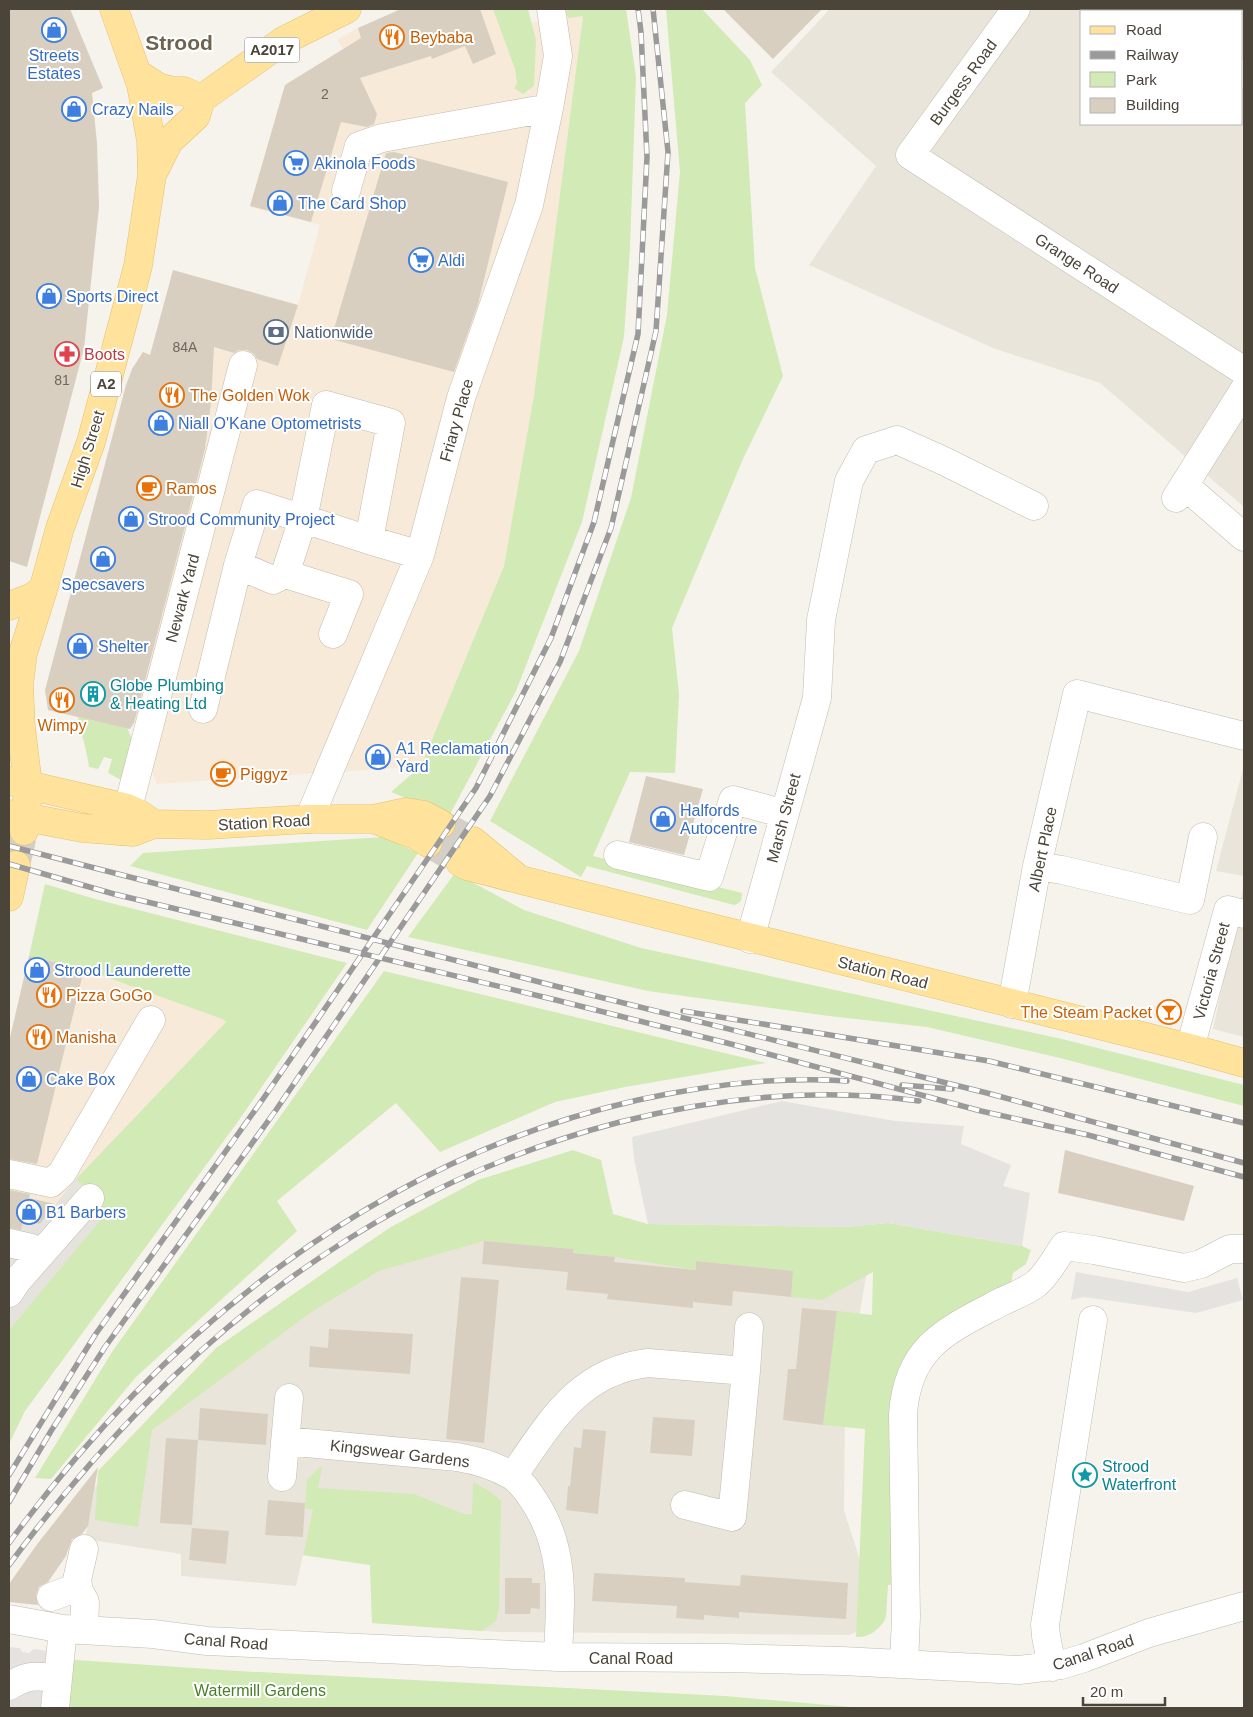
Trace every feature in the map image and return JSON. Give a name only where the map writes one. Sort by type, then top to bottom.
[{"type":"main road","name":"High Street","points":[[20,821],[21,728],[19,686],[23,653],[60,528],[90,442],[138,266],[152,175],[149,124],[138,74],[114,9]]},
{"type":"main road","name":"A2017","points":[[152,175],[169,141],[196,116],[202,99],[283,41],[347,9]]},
{"type":"main road","points":[[138,74],[158,87],[174,91],[184,91],[202,99]]},
{"type":"main road","points":[[9,606],[30,598],[43,590]]},
{"type":"main road","name":"Station Road","points":[[19,783],[124,820]]},
{"type":"main road","name":"Station Road","points":[[20,821],[82,828],[124,820],[136,812],[154,824],[207,825],[373,819],[406,812],[424,815],[434,833]]},
{"type":"main road","name":"Station Road","points":[[467,852],[521,880],[1244,1063]]},
{"type":"main road","points":[[9,898],[16,865]]},
{"type":"street","name":"Friary Place","points":[[309,820],[420,555],[461,398],[529,205],[558,56],[551,9]]},
{"type":"street","name":"Burgess Road","points":[[910,155],[1016,9]]},
{"type":"street","points":[[346,190],[359,146],[382,138],[549,108]]},
{"type":"street","name":"Grange Road","points":[[910,155],[1244,371]]},
{"type":"street","name":"Newark Yard","points":[[124,820],[243,365]]},
{"type":"street","points":[[1244,390],[1180,492],[1244,537]]},
{"type":"street","points":[[238,565],[273,580],[284,574],[303,519],[326,405],[391,423],[369,540]]},
{"type":"street","name":"Marsh Street","points":[[750,939],[817,698],[821,620],[849,481],[866,450],[897,440],[1034,506]]},
{"type":"street","points":[[203,709],[238,565],[256,504],[420,555]]},
{"type":"street","points":[[284,574],[349,594],[333,634]]},
{"type":"street","name":"Albert Place","points":[[1012,1004],[1037,866],[1077,694],[1244,736]]},
{"type":"street","points":[[618,855],[710,877],[733,800],[785,814]]},
{"type":"street","points":[[1037,866],[1062,870],[1190,900],[1203,837]]},
{"type":"street","name":"Victoria Street","points":[[1190,1048],[1228,910],[1244,914]]},
{"type":"street","points":[[9,1174],[51,1183],[62,1172],[151,1020]]},
{"type":"street","points":[[9,1293],[17,1281],[90,1198]]},
{"type":"street","points":[[9,1243],[31,1248],[41,1254]]},
{"type":"street","points":[[904,1664],[906,1617],[903,1409],[910,1376],[928,1349],[936,1340],[951,1329],[1036,1284],[1064,1246],[1184,1268],[1201,1264],[1230,1249],[1244,1249]]},
{"type":"street","points":[[1052,1667],[1045,1625],[1093,1320]]},
{"type":"street","points":[[685,1505],[732,1517],[749,1330]]},
{"type":"street","points":[[513,1476],[565,1405],[582,1389],[614,1371],[637,1364],[653,1363],[746,1371]]},
{"type":"street","points":[[282,1477],[289,1398]]},
{"type":"street","name":"Kingswear Gardens","points":[[285,1441],[457,1457],[494,1467],[513,1476],[537,1506],[545,1520],[555,1548],[560,1582],[558,1657]]},
{"type":"street","points":[[55,1708],[58,1678],[85,1602],[76,1580],[84,1549]]},
{"type":"street","points":[[51,1598],[78,1587]]},
{"type":"street","name":"Canal Road","points":[[9,1619],[74,1630],[153,1634],[206,1641],[558,1657],[726,1658],[1019,1670],[1052,1667],[1084,1658],[1172,1626],[1244,1606]]},
{"type":"street","points":[[9,1686],[31,1675],[58,1678]]},
{"type":"shaded area","points":[[401,9],[500,9],[515,24],[583,16],[534,395],[504,566],[421,766],[157,784],[147,758],[243,422],[214,412],[211,456],[145,693],[137,718],[130,729],[48,710],[132,369],[143,352],[150,355],[160,321],[298,305],[320,225],[250,207],[285,85],[343,49],[337,40],[358,28]]},
{"type":"shaded area","points":[[830,9],[1244,9],[1244,507],[1100,383],[993,348],[809,265],[876,166],[771,72]]},
{"type":"shaded area","points":[[1244,765],[1244,876],[1216,871]]},
{"type":"shaded area","points":[[1244,884],[1244,1037],[1213,1029]]},
{"type":"shaded area","points":[[29,956],[84,969],[226,1022],[76,1179],[107,1212],[9,1330],[9,1042]]},
{"type":"shaded area","points":[[782,1101],[895,1121],[964,1126],[961,1144],[1011,1165],[1003,1186],[1030,1193],[1022,1246],[888,1223],[845,1227],[648,1224],[634,1159],[632,1137]]},
{"type":"shaded area","points":[[76,1179],[107,1212],[9,1330],[9,1221],[19,1223],[20,1219],[40,1224]]},
{"type":"shaded area","points":[[519,1214],[872,1243],[845,1397],[844,1511],[880,1622],[849,1635],[500,1632],[372,1623],[370,1565],[303,1555],[296,1586],[181,1576],[181,1554],[85,1539],[95,1487],[164,1406],[330,1282]]},
{"type":"shaded area","points":[[1076,1272],[1188,1292],[1237,1278],[1243,1300],[1196,1313],[1084,1297],[1071,1300]]},
{"type":"shaded area","points":[[9,1647],[20,1648],[22,1652],[29,1653],[34,1649],[56,1652],[47,1708],[9,1708]]},
{"type":"green space","points":[[493,9],[528,9],[536,40],[534,86],[523,94],[514,88],[517,84],[515,69]]},
{"type":"green space","points":[[565,9],[626,9],[636,77],[630,248],[624,337],[582,522],[516,691],[449,816],[391,792],[421,766],[504,566],[534,395],[583,16],[568,18]]},
{"type":"green space","points":[[666,9],[702,9],[750,60],[762,85],[745,103],[755,268],[783,376],[743,459],[672,628],[679,694],[675,773],[630,772],[593,856],[742,893],[741,901],[734,905],[587,866],[581,877],[490,821],[579,651],[631,498],[667,315],[680,172]]},
{"type":"green space","points":[[78,717],[127,728],[137,750],[125,782],[108,773],[112,759],[104,757],[98,769],[89,767]]},
{"type":"green space","points":[[383,837],[418,853],[367,930],[130,866],[143,853]]},
{"type":"green space","points":[[455,873],[524,910],[641,948],[1062,1039],[1244,1085],[1244,1106],[1060,1058],[927,1027],[829,1016],[648,991],[408,937]]},
{"type":"green space","points":[[45,884],[95,899],[347,963],[237,1123],[25,1411],[9,1444],[9,1330],[107,1212],[76,1179],[226,1022],[84,969],[29,956]]},
{"type":"green space","points":[[384,971],[766,1063],[625,1087],[555,1102],[440,1152],[396,1103],[277,1201],[297,1231],[136,1377],[51,1479],[35,1478],[112,1352]]},
{"type":"green space","points":[[573,1150],[601,1160],[613,1214],[648,1224],[845,1227],[888,1223],[1022,1246],[1031,1250],[1026,1264],[1013,1273],[1011,1284],[923,1335],[895,1585],[888,1585],[886,1617],[874,1632],[856,1637],[865,1429],[823,1425],[837,1311],[872,1315],[873,1272],[822,1300],[790,1297],[793,1271],[697,1261],[696,1270],[615,1257],[573,1253],[573,1249],[484,1241],[379,1271],[313,1311],[152,1430],[138,1527],[95,1520],[98,1471],[216,1348],[391,1227],[478,1180]]},
{"type":"green space","points":[[322,1467],[318,1488],[414,1494],[464,1514],[472,1514],[473,1482],[491,1492],[501,1501],[499,1608],[496,1621],[482,1631],[372,1623],[370,1565],[303,1555],[313,1510],[305,1508],[307,1480]]},
{"type":"green space","name":"Watermill Gardens","points":[[73,1661],[237,1671],[725,1696],[863,1708],[61,1708]]},
{"type":"building","points":[[9,9],[70,9],[103,88],[92,93],[97,143],[99,207],[84,348],[27,567],[9,561]]},
{"type":"building","points":[[401,9],[480,9],[496,54],[473,64],[465,46],[432,59],[431,56],[360,78],[377,114],[374,124],[367,127],[341,122],[311,222],[250,206],[285,85],[361,38],[358,28]]},
{"type":"building","points":[[723,9],[822,9],[773,59]]},
{"type":"building","name":"Aldi","points":[[394,152],[508,182],[478,304],[454,372],[331,339],[386,153]]},
{"type":"building","points":[[173,270],[298,305],[278,366],[257,359],[254,354],[247,350],[239,350],[234,353],[214,347],[211,403],[205,449],[134,723],[130,729],[48,710],[45,690],[126,385],[132,369],[143,352],[150,355]]},
{"type":"building","points":[[646,776],[703,789],[684,855],[629,842]]},
{"type":"building","points":[[29,956],[84,969],[37,1164],[9,1159],[9,1042]]},
{"type":"building","points":[[1065,1150],[1194,1186],[1184,1221],[1058,1193]]},
{"type":"building","name":"B1 Barbers","points":[[9,1190],[30,1194],[29,1198],[55,1204],[40,1224],[23,1220],[21,1230],[9,1228]]},
{"type":"building","points":[[484,1241],[573,1249],[573,1253],[615,1257],[614,1262],[696,1270],[696,1261],[793,1271],[791,1297],[733,1291],[732,1306],[693,1302],[693,1308],[607,1299],[608,1294],[566,1290],[568,1272],[482,1264]]},
{"type":"building","points":[[461,1277],[499,1280],[484,1443],[446,1439]]},
{"type":"building","points":[[802,1308],[837,1311],[823,1425],[783,1420],[788,1369],[796,1369]]},
{"type":"building","points":[[329,1329],[413,1334],[410,1374],[309,1367],[310,1346],[328,1348]]},
{"type":"building","points":[[200,1408],[268,1414],[266,1445],[198,1440]]},
{"type":"building","points":[[653,1417],[695,1420],[692,1456],[650,1453]]},
{"type":"building","points":[[583,1429],[606,1431],[598,1514],[566,1510],[574,1447],[581,1448]]},
{"type":"building","points":[[166,1438],[198,1440],[192,1525],[160,1523]]},
{"type":"building","points":[[98,1467],[88,1526],[82,1534],[72,1539],[66,1556],[48,1582],[39,1587],[36,1595],[38,1605],[9,1602],[9,1584],[38,1543]]},
{"type":"building","points":[[268,1500],[305,1503],[303,1537],[265,1535]]},
{"type":"building","points":[[192,1528],[229,1531],[226,1564],[189,1560]]},
{"type":"building","points":[[594,1573],[685,1578],[685,1582],[740,1586],[741,1575],[848,1583],[846,1619],[739,1612],[739,1618],[704,1615],[704,1620],[676,1618],[677,1606],[592,1601]]},
{"type":"building","points":[[505,1578],[532,1578],[532,1583],[540,1583],[540,1609],[531,1608],[530,1614],[505,1614]]},
{"type":"tunnel","points":[[441,824],[473,841]]},
{"type":"tunnel","points":[[16,865],[24,831]]},
{"type":"tunnel","points":[[428,843],[460,862]]},
{"type":"railway","points":[[9,1475],[95,1335],[263,1099],[476,788],[551,638],[594,522],[638,334],[647,157],[641,32],[638,9]]},
{"type":"railway","points":[[9,1502],[51,1431],[105,1347],[276,1110],[490,796],[560,662],[611,528],[656,331],[668,152],[653,9]]},
{"type":"railway","points":[[9,846],[555,986],[987,1093],[1244,1163]]},
{"type":"railway","points":[[9,864],[114,894],[556,1000],[727,1043],[981,1111],[1088,1135],[1244,1177]]},
{"type":"railway","points":[[683,1011],[989,1061],[1244,1123]]},
{"type":"railway","points":[[9,1543],[70,1465],[136,1392],[207,1325],[284,1264],[365,1210],[451,1164],[542,1127],[638,1100],[689,1090],[742,1083],[794,1080],[847,1081]]},
{"type":"railway","points":[[902,1085],[952,1089]]},
{"type":"railway","points":[[9,1565],[70,1488],[134,1415],[203,1349],[276,1289],[353,1236],[436,1190],[525,1152],[620,1122],[694,1106],[768,1097],[806,1095],[881,1097],[919,1101]]},
{"type":"place","name":"Streets Estates","points":[[54,30]]},
{"type":"place","name":"Beybaba","points":[[392,37]]},
{"type":"place","name":"Crazy Nails","points":[[74,109]]},
{"type":"place","name":"Akinola Foods","points":[[296,163]]},
{"type":"place","name":"The Card Shop","points":[[280,203]]},
{"type":"place","name":"Aldi","points":[[421,260]]},
{"type":"place","name":"Sports Direct","points":[[49,296]]},
{"type":"place","name":"Nationwide","points":[[276,332]]},
{"type":"place","name":"Boots","points":[[67,354]]},
{"type":"place","name":"The Golden Wok","points":[[172,395]]},
{"type":"place","name":"Niall O'Kane Optometrists","points":[[161,423]]},
{"type":"place","name":"Ramos","points":[[149,488]]},
{"type":"place","name":"Strood Community Project","points":[[131,519]]},
{"type":"place","name":"Specsavers","points":[[103,559]]},
{"type":"place","name":"Shelter","points":[[80,646]]},
{"type":"place","name":"Globe Plumbing & Heating Ltd","points":[[93,694]]},
{"type":"place","name":"Wimpy","points":[[62,700]]},
{"type":"place","name":"A1 Reclamation Yard","points":[[378,757]]},
{"type":"place","name":"Piggyz","points":[[223,774]]},
{"type":"place","name":"Halfords Autocentre","points":[[663,819]]},
{"type":"place","name":"Strood Launderette","points":[[37,970]]},
{"type":"place","name":"Pizza GoGo","points":[[49,995]]},
{"type":"place","name":"The Steam Packet","points":[[1169,1012]]},
{"type":"place","name":"Manisha","points":[[39,1037]]},
{"type":"place","name":"Cake Box","points":[[29,1079]]},
{"type":"place","name":"B1 Barbers","points":[[29,1212]]},
{"type":"place","name":"Strood Waterfront","points":[[1085,1475]]},
{"type":"district","name":"Strood","points":[[179,43]]}]
